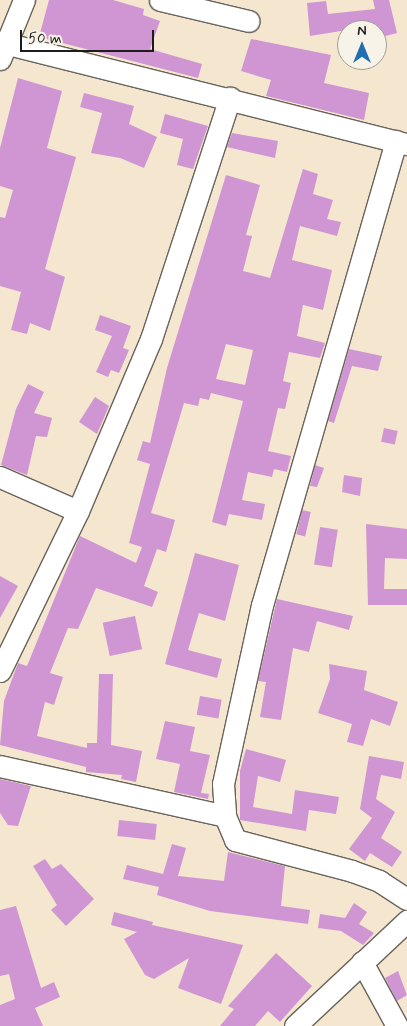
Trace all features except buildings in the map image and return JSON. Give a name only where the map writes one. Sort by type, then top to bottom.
[{"type":"street","points":[[24,0],[1,48],[230,98],[402,142],[262,605],[223,784],[225,816],[235,840],[252,848],[352,871],[379,881],[407,899]]},
{"type":"street","points":[[160,0],[249,21]]},
{"type":"street","points":[[0,671],[78,511],[150,339],[230,98]]},
{"type":"street","points":[[0,477],[78,511]]},
{"type":"street","points":[[0,766],[225,816]]},
{"type":"street","points":[[294,1026],[407,921]]},
{"type":"street","points":[[362,962],[397,1026]]}]
